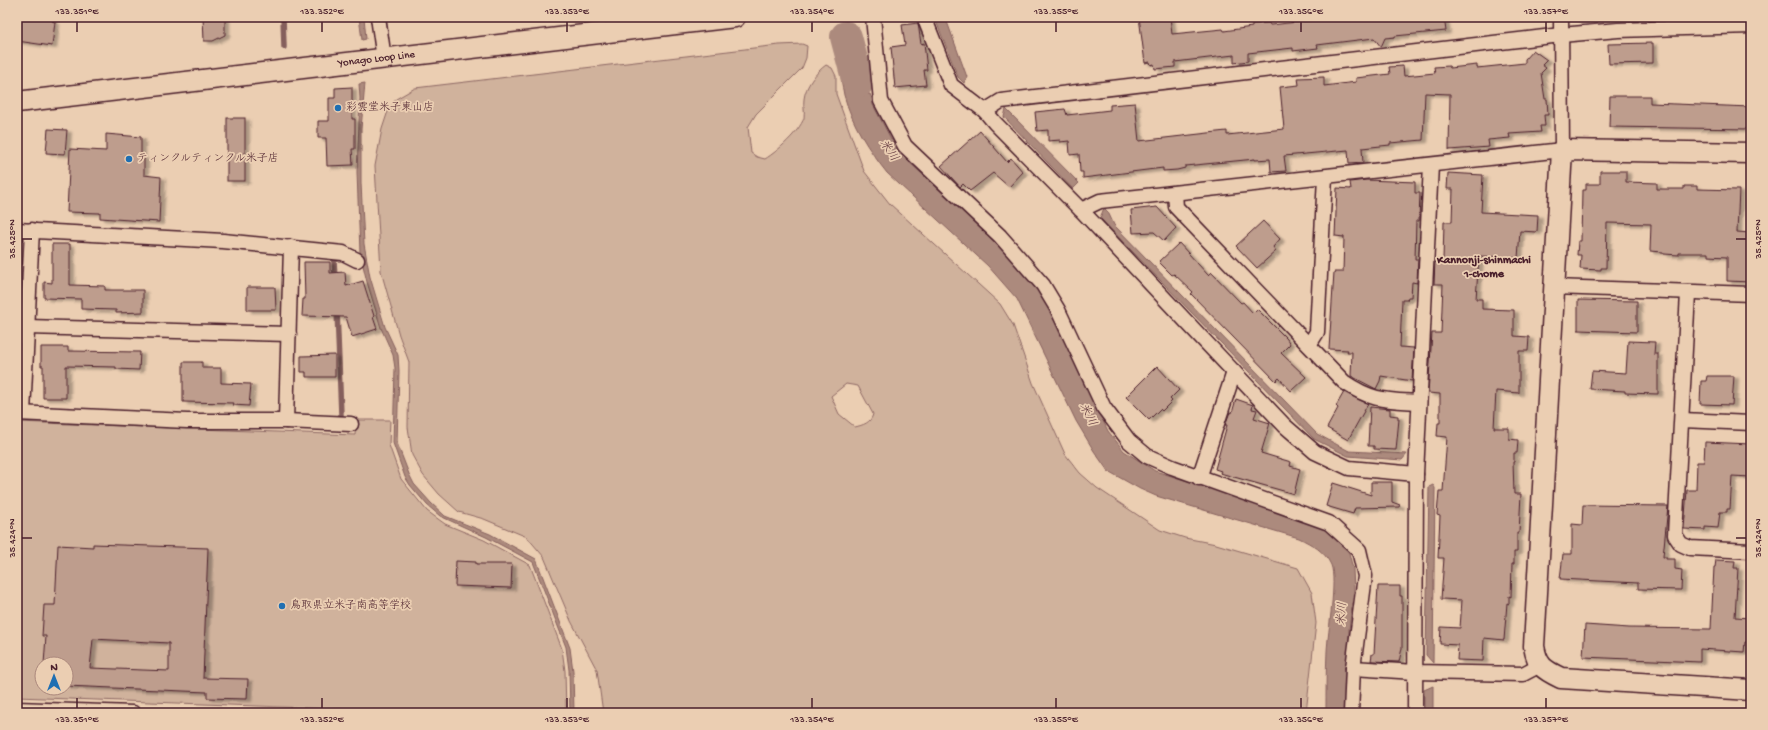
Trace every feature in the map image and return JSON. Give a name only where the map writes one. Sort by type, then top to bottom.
[{"type":"street","points":[[378,17],[384,59]]},
{"type":"street","name":"Yonago Loop Line","points":[[17,102],[735,17]]},
{"type":"street","points":[[873,17],[881,101],[905,146],[1000,236],[1043,286],[1058,310],[1104,408],[1129,441],[1147,456],[1199,478],[1329,523],[1359,550],[1365,576],[1353,668],[1351,713]]},
{"type":"street","points":[[926,17],[926,22],[951,85],[985,110],[995,123],[1081,210],[1285,426],[1315,452],[1349,468],[1416,474]]},
{"type":"street","points":[[1560,17],[1562,150],[1534,646],[1536,657],[1540,665],[1561,678],[1751,690]]},
{"type":"street","points":[[985,110],[1001,101],[1561,35],[1618,30],[1751,26]]},
{"type":"street","points":[[1081,210],[1100,201],[1562,150],[1751,153]]},
{"type":"street","points":[[1415,713],[1416,474],[1418,402],[1431,165]]},
{"type":"street","points":[[1309,345],[1317,332],[1326,177]]},
{"type":"street","points":[[1176,193],[1176,207],[1344,382],[1360,393],[1379,399],[1418,402]]},
{"type":"street","points":[[17,230],[223,241],[343,253],[357,260]]},
{"type":"street","points":[[32,230],[27,327],[20,413],[187,421],[286,421],[351,424]]},
{"type":"street","points":[[286,421],[291,248]]},
{"type":"street","points":[[1554,287],[1688,293],[1751,294]]},
{"type":"street","points":[[1688,293],[1682,420],[1674,529],[1676,539],[1681,544],[1690,548],[1751,551]]},
{"type":"street","points":[[27,327],[288,334]]},
{"type":"street","points":[[1199,478],[1234,372]]},
{"type":"street","points":[[1682,420],[1751,423]]},
{"type":"street","points":[[1353,668],[1415,672],[1523,674],[1540,665]]},
{"type":"street","points":[[17,709],[133,713]]},
{"type":"shaded area","points":[[1573,17],[1698,17],[1698,20],[1581,25]]},
{"type":"shaded area","points":[[802,44],[807,46],[806,58],[802,68],[756,114],[748,127],[751,153],[757,157],[765,159],[788,141],[798,129],[804,118],[805,94],[812,80],[826,65],[832,68],[836,76],[836,94],[864,171],[890,204],[1000,304],[1013,325],[1033,383],[1065,454],[1080,473],[1097,488],[1160,530],[1185,538],[1216,544],[1298,568],[1312,593],[1316,623],[1306,713],[603,713],[597,670],[571,621],[544,557],[527,537],[484,519],[459,512],[439,494],[423,475],[412,455],[408,427],[409,362],[399,335],[381,271],[375,166],[382,129],[388,111],[396,99],[415,88],[779,45]],"holes":[[[846,384],[858,386],[873,414],[869,422],[855,427],[839,414],[831,396]]]},
{"type":"shaded area","name":"鳥取県立米子南高等学校","points":[[356,420],[390,420],[389,445],[401,479],[427,511],[445,524],[484,540],[530,565],[562,649],[565,671],[566,713],[442,713],[17,697],[17,422],[355,435]]},
{"type":"water","points":[[359,17],[364,17],[366,39],[362,40]]},
{"type":"water","points":[[946,19],[967,77],[964,83],[958,77],[936,21]]},
{"type":"water","points":[[836,39],[859,40],[868,94],[870,94],[873,101],[872,103],[891,139],[909,162],[1002,247],[1040,291],[1108,431],[1124,451],[1155,471],[1302,516],[1341,538],[1349,553],[1353,569],[1354,590],[1349,629],[1347,713],[1326,713],[1327,651],[1332,606],[1333,572],[1331,565],[1325,556],[1313,545],[1299,538],[1156,496],[1108,471],[1076,421],[1017,299],[988,266],[887,173],[873,155],[856,126],[847,106],[841,81]]},
{"type":"water","points":[[365,83],[361,129],[361,183],[364,244],[370,277],[385,327],[398,355],[397,443],[414,484],[445,516],[490,534],[536,559],[570,648],[573,671],[574,713],[570,713],[569,670],[566,647],[533,562],[486,537],[440,516],[427,505],[405,477],[393,443],[395,368],[393,355],[381,328],[360,253],[357,172],[360,98],[359,84]]},
{"type":"water","points":[[1006,109],[1079,183],[1073,189],[1004,117]]},
{"type":"water","points":[[1104,208],[1108,212],[1114,225],[1317,434],[1349,451],[1407,454],[1402,460],[1348,456],[1314,439],[1100,218]]},
{"type":"water","points":[[1433,485],[1435,488],[1433,663],[1426,655],[1429,487]]},
{"type":"water","points":[[1433,686],[1433,713],[1424,713],[1424,690]]},
{"type":"building","points":[[17,17],[53,17],[52,21],[55,22],[52,46],[17,41]]},
{"type":"building","points":[[203,17],[225,17],[225,35],[213,41],[204,41]]},
{"type":"building","points":[[1139,17],[1170,17],[1172,34],[1223,29],[1224,31],[1252,27],[1252,24],[1269,23],[1270,25],[1316,20],[1315,17],[1444,17],[1446,31],[1385,38],[1381,47],[1374,38],[1317,45],[1318,48],[1293,51],[1293,48],[1248,53],[1248,61],[1234,63],[1234,55],[1175,62],[1175,67],[1155,69],[1154,64],[1151,65],[1150,62],[1145,63]]},
{"type":"building","points":[[918,23],[921,44],[924,43],[927,70],[924,70],[926,85],[895,88],[891,47],[905,45],[902,25]]},
{"type":"building","points":[[1653,43],[1653,63],[1609,64],[1608,44]]},
{"type":"building","points":[[1533,50],[1547,60],[1542,65],[1546,68],[1541,73],[1545,99],[1547,99],[1548,115],[1544,115],[1545,126],[1540,126],[1541,132],[1509,134],[1510,138],[1488,140],[1489,147],[1449,150],[1450,94],[1425,93],[1423,140],[1390,143],[1390,145],[1362,148],[1363,163],[1349,164],[1348,150],[1284,156],[1286,171],[1271,172],[1270,159],[1255,159],[1185,166],[1185,168],[1177,170],[1163,171],[1163,168],[1083,178],[1083,172],[1080,172],[1079,154],[1070,155],[1069,141],[1048,141],[1048,130],[1037,131],[1035,112],[1065,109],[1067,115],[1110,110],[1110,105],[1135,103],[1139,141],[1227,131],[1227,135],[1284,129],[1280,87],[1299,85],[1298,78],[1324,77],[1324,86],[1356,82],[1356,78],[1390,74],[1389,67],[1403,66],[1404,76],[1435,73],[1434,67],[1449,66],[1450,68],[1477,65],[1477,68],[1525,63],[1525,59]]},
{"type":"building","points":[[352,87],[352,119],[355,119],[355,149],[352,149],[353,165],[327,166],[326,138],[318,138],[318,121],[329,121],[329,98],[335,98],[335,88]]},
{"type":"building","points":[[1610,96],[1650,96],[1650,103],[1751,107],[1751,129],[1609,127]]},
{"type":"building","points":[[227,118],[245,118],[245,181],[227,181]]},
{"type":"building","points":[[48,129],[67,130],[65,154],[46,153]]},
{"type":"building","points":[[980,131],[1007,162],[1011,158],[1023,172],[1009,187],[993,173],[970,191],[963,184],[960,187],[941,166]]},
{"type":"building","points":[[106,134],[141,137],[141,157],[144,157],[144,175],[161,177],[159,222],[100,218],[100,213],[67,212],[70,149],[106,151]]},
{"type":"building","points":[[1600,171],[1626,171],[1626,182],[1657,183],[1657,189],[1684,189],[1684,186],[1697,186],[1697,189],[1739,190],[1737,232],[1751,233],[1751,282],[1727,281],[1727,257],[1708,256],[1708,253],[1679,253],[1679,255],[1650,251],[1651,224],[1607,223],[1606,268],[1601,268],[1601,270],[1580,269],[1581,255],[1577,255],[1578,241],[1581,241],[1582,190],[1586,190],[1586,184],[1600,184]]},
{"type":"building","points":[[1448,173],[1483,175],[1481,212],[1538,215],[1537,232],[1520,231],[1518,258],[1479,256],[1476,299],[1482,299],[1482,309],[1514,310],[1514,336],[1529,337],[1528,351],[1519,351],[1519,393],[1496,391],[1494,428],[1509,428],[1509,439],[1518,440],[1517,453],[1514,453],[1513,462],[1514,494],[1521,494],[1519,533],[1517,533],[1517,552],[1514,552],[1514,564],[1512,564],[1511,597],[1509,596],[1509,604],[1507,603],[1504,640],[1484,638],[1483,661],[1457,660],[1458,645],[1440,644],[1441,627],[1460,628],[1462,600],[1441,599],[1444,558],[1438,558],[1440,516],[1437,515],[1439,491],[1443,491],[1447,437],[1437,436],[1438,423],[1440,423],[1440,394],[1428,393],[1432,333],[1441,333],[1443,284],[1434,284],[1435,260],[1443,260],[1444,222],[1452,222],[1453,189],[1447,189]]},
{"type":"building","points":[[1366,180],[1415,182],[1415,193],[1420,193],[1419,221],[1416,221],[1415,259],[1418,259],[1417,283],[1412,282],[1411,297],[1408,297],[1407,300],[1402,300],[1400,347],[1414,348],[1412,381],[1381,376],[1376,389],[1351,376],[1352,352],[1347,352],[1348,350],[1329,349],[1334,272],[1343,272],[1344,237],[1335,236],[1337,188],[1351,189],[1350,182]]},
{"type":"building","points":[[1157,207],[1176,228],[1164,241],[1154,232],[1133,233],[1131,210]]},
{"type":"building","points":[[1263,221],[1280,239],[1273,247],[1276,251],[1257,268],[1236,246]]},
{"type":"building","points":[[1179,243],[1208,275],[1211,272],[1241,303],[1243,302],[1253,313],[1257,309],[1287,339],[1290,344],[1281,353],[1306,377],[1291,391],[1279,378],[1276,381],[1191,294],[1193,292],[1159,262]]},
{"type":"building","points":[[52,244],[70,244],[70,285],[105,286],[105,290],[143,290],[143,312],[116,313],[116,310],[81,309],[81,299],[44,298],[44,282],[52,283]]},
{"type":"building","points":[[304,262],[330,262],[330,273],[345,272],[346,286],[363,281],[377,329],[352,337],[346,317],[302,316],[303,299],[305,299]]},
{"type":"building","points":[[247,287],[275,287],[276,310],[247,310]]},
{"type":"building","points":[[1578,300],[1637,301],[1637,332],[1578,330]]},
{"type":"building","points":[[1628,341],[1655,342],[1654,354],[1658,354],[1658,394],[1625,393],[1625,391],[1590,389],[1592,371],[1626,373]]},
{"type":"building","points":[[41,347],[68,347],[68,351],[140,352],[139,370],[116,369],[116,367],[66,366],[66,398],[43,398],[43,366],[41,366]]},
{"type":"building","points":[[335,355],[335,377],[306,377],[306,372],[301,372],[301,356]]},
{"type":"building","points":[[183,362],[202,362],[202,368],[221,368],[221,383],[251,384],[249,406],[233,405],[234,403],[183,402]]},
{"type":"building","points":[[1157,366],[1179,390],[1170,399],[1172,401],[1162,411],[1160,409],[1149,420],[1126,397]]},
{"type":"building","points":[[1707,376],[1734,376],[1732,405],[1700,404],[1701,381],[1706,381]]},
{"type":"building","points":[[1344,392],[1368,404],[1348,440],[1327,428],[1338,408],[1336,406]]},
{"type":"building","points":[[1236,399],[1253,405],[1252,409],[1257,410],[1254,418],[1270,423],[1261,453],[1291,462],[1290,466],[1300,469],[1294,494],[1220,473],[1221,471],[1215,469],[1227,425],[1225,425],[1230,412],[1232,413]]},
{"type":"building","points":[[1370,407],[1390,409],[1390,415],[1398,416],[1396,450],[1374,449],[1374,446],[1368,446]]},
{"type":"building","points":[[1705,442],[1751,444],[1751,477],[1732,476],[1730,509],[1727,509],[1727,512],[1720,512],[1718,528],[1705,527],[1705,530],[1684,529],[1687,490],[1696,490],[1697,462],[1704,462]]},
{"type":"building","points":[[1371,482],[1392,482],[1392,502],[1400,505],[1399,507],[1355,508],[1353,514],[1326,506],[1333,483],[1371,495]]},
{"type":"building","points":[[1583,505],[1668,506],[1663,557],[1666,557],[1666,559],[1675,559],[1675,569],[1682,570],[1681,590],[1638,589],[1638,583],[1560,579],[1563,554],[1572,554],[1572,524],[1582,525]]},
{"type":"building","points":[[93,544],[208,548],[203,678],[248,679],[247,699],[207,698],[207,692],[74,686],[74,656],[45,656],[46,636],[42,636],[44,605],[55,605],[58,545],[93,547]],"holes":[[[93,639],[169,643],[169,671],[90,668]]]},
{"type":"building","points":[[1716,560],[1735,561],[1734,568],[1738,568],[1735,617],[1751,618],[1751,642],[1745,642],[1744,652],[1700,649],[1700,662],[1583,657],[1585,625],[1629,628],[1711,629],[1714,567]]},
{"type":"building","points":[[456,561],[476,562],[476,564],[512,564],[511,588],[455,586]]},
{"type":"building","points":[[1378,586],[1400,586],[1400,596],[1402,596],[1402,648],[1399,662],[1371,661],[1372,654],[1374,654]]},
{"type":"waterway","points":[[283,17],[284,47]]},
{"type":"waterway","name":"米川","points":[[846,37],[858,82]]},
{"type":"waterway","points":[[335,279],[334,260],[342,258]]},
{"type":"waterway","points":[[337,310],[341,415]]},
{"type":"place","name":"彩雲堂米子東山店","points":[[338,108]]},
{"type":"place","name":"ティンクルティンクル米子店","points":[[129,159]]},
{"type":"place","name":"鳥取県立米子南高等学校","points":[[282,606]]},
{"type":"district","name":"Kannonji-shinmachi 1-chome","points":[[1484,268]]}]
